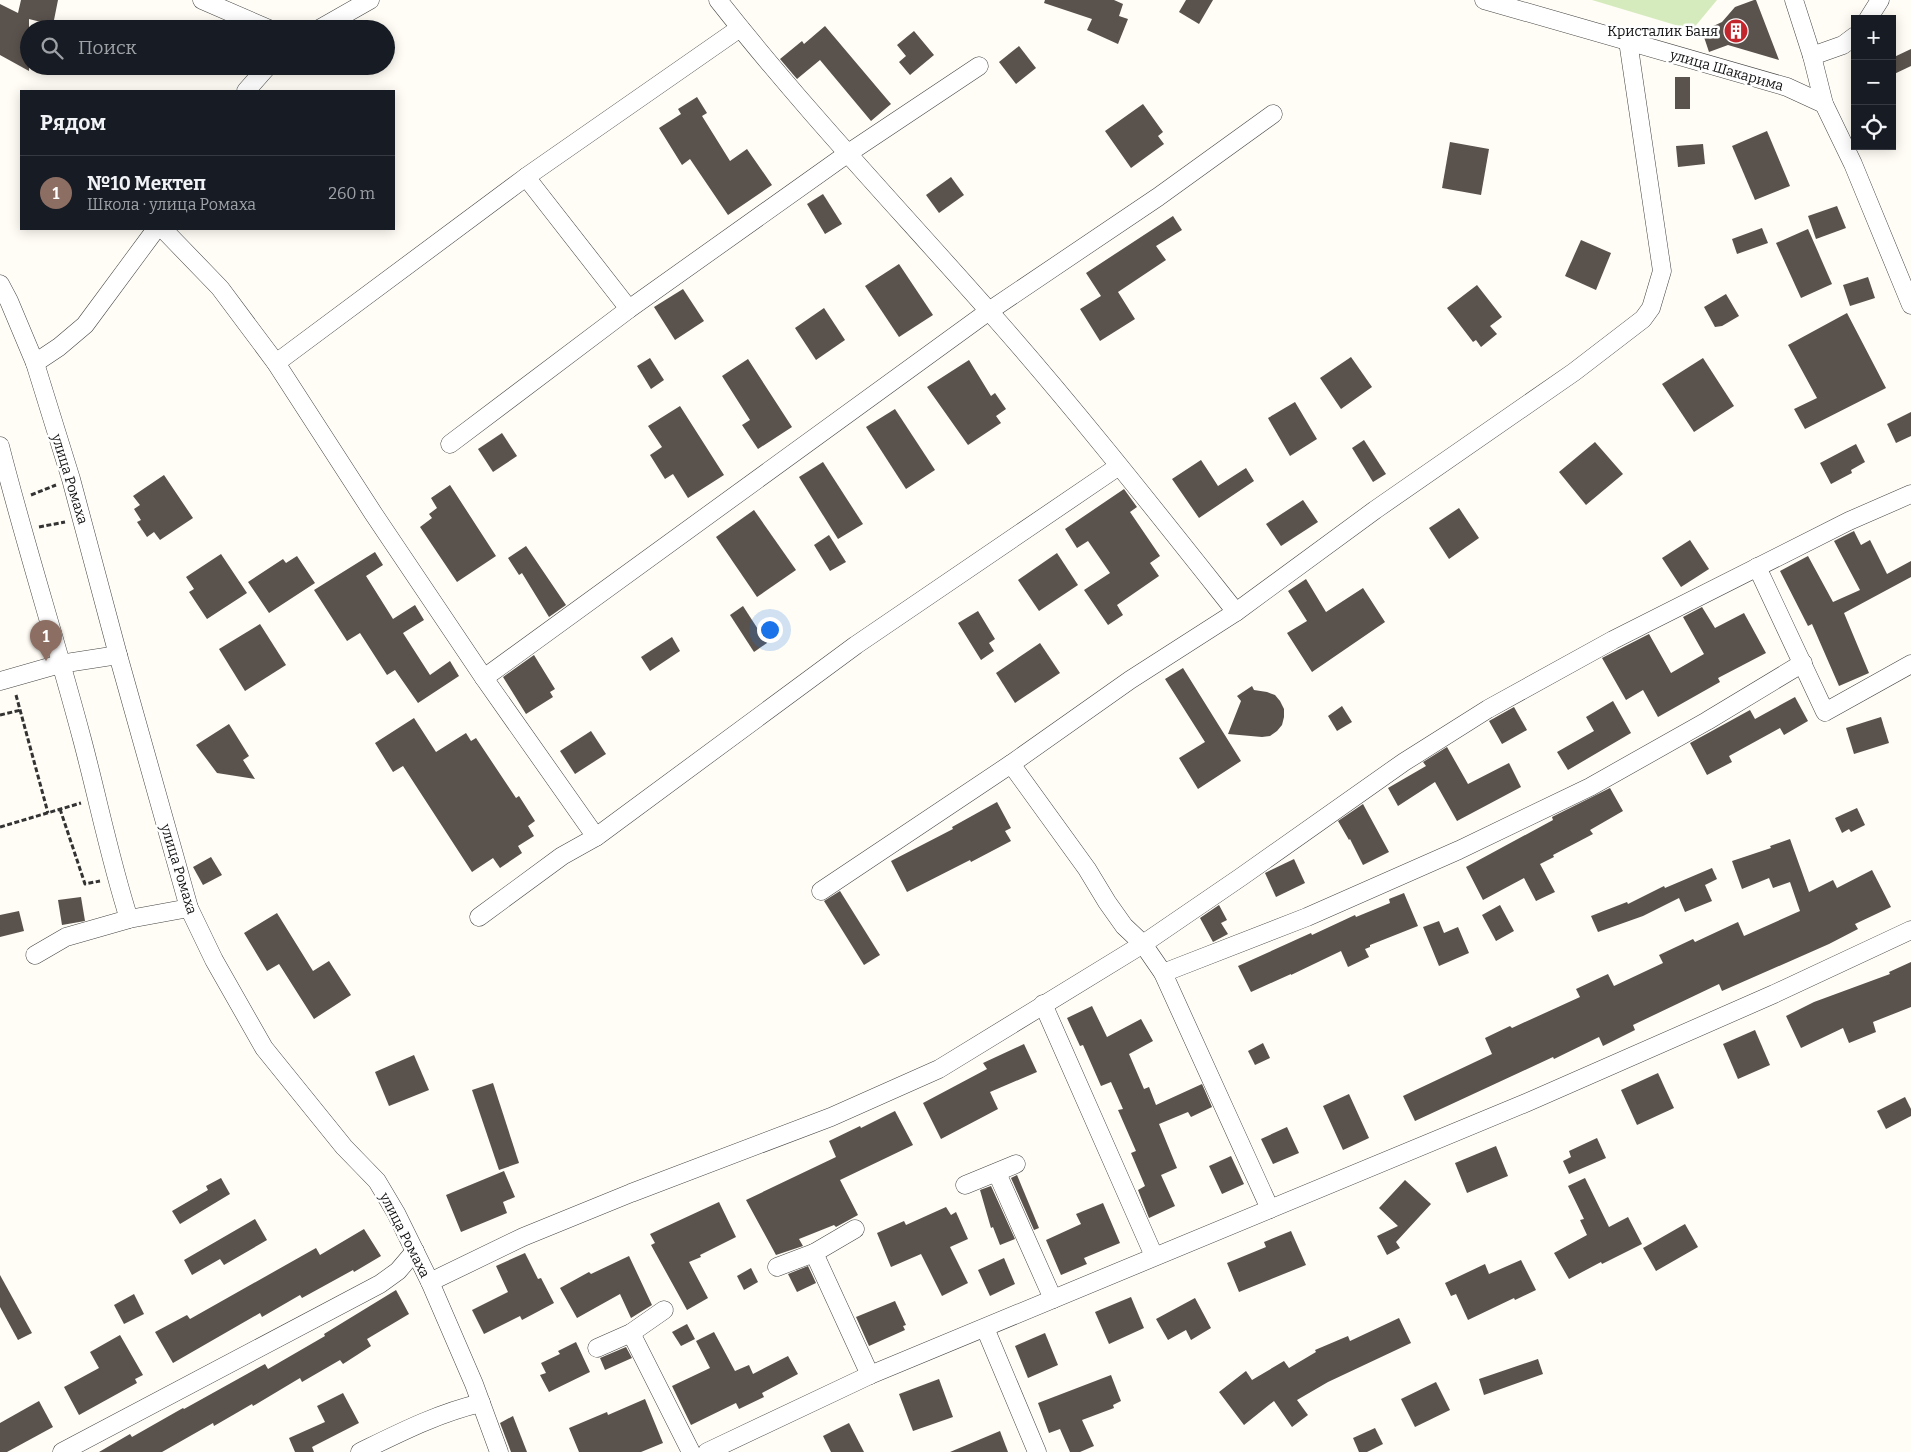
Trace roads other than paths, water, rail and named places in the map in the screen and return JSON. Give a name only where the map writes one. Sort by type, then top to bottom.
[{"type":"street","points":[[202,0],[248,20]]},
{"type":"street","points":[[335,20],[370,0]]},
{"type":"street","points":[[718,0],[847,154],[989,311],[1120,466],[1236,612]]},
{"type":"street","name":"улица Шакарима","points":[[1484,0],[1788,87],[1824,104]]},
{"type":"street","points":[[1794,0],[1812,56],[1824,104],[1853,164],[1911,305]]},
{"type":"street","points":[[1871,15],[1880,0]]},
{"type":"street","points":[[276,363],[526,177],[740,28]]},
{"type":"street","points":[[1812,56],[1843,45],[1851,39]]},
{"type":"street","points":[[821,891],[1010,764],[1130,680],[1236,612],[1375,510],[1574,372],[1643,319],[1651,308],[1662,271],[1628,41]]},
{"type":"street","points":[[450,444],[629,309],[847,154],[979,66]]},
{"type":"street","points":[[247,90],[260,75]]},
{"type":"street","points":[[484,678],[989,311],[1158,197],[1273,114]]},
{"type":"street","points":[[526,177],[629,309]]},
{"type":"street","points":[[35,364],[59,348],[85,325],[155,230]]},
{"type":"street","points":[[164,230],[220,288],[276,363],[484,678],[596,837]]},
{"type":"street","name":"улица Ромаха","points":[[0,284],[35,364],[71,479],[189,908],[228,986],[264,1048],[344,1147],[377,1181],[396,1213],[430,1282],[499,1452]]},
{"type":"street","points":[[0,446],[14,502],[82,739],[116,879],[129,919]]},
{"type":"street","points":[[479,917],[562,856],[596,837],[856,645],[1120,466]]},
{"type":"street","points":[[430,1282],[532,1234],[883,1095],[939,1069],[1142,944],[1404,762],[1479,715],[1613,640],[1849,520],[1911,494]]},
{"type":"street","points":[[1757,567],[1825,712],[1911,664]]},
{"type":"street","points":[[6,679],[60,664],[118,655]]},
{"type":"street","points":[[1163,973],[1307,916],[1450,854],[1581,791],[1707,720],[1803,662]]},
{"type":"street","points":[[1010,764],[1087,869],[1118,918],[1142,944],[1163,973],[1270,1209]]},
{"type":"street","points":[[35,955],[66,937],[129,919],[189,908]]},
{"type":"street","points":[[708,1452],[870,1375],[1528,1102],[1774,994],[1911,930]]},
{"type":"street","points":[[1043,1004],[1154,1256]]},
{"type":"street","points":[[965,1185],[1016,1164]]},
{"type":"street","points":[[997,1173],[1053,1299]]},
{"type":"street","points":[[777,1267],[814,1253],[855,1229]]},
{"type":"street","points":[[62,1452],[380,1284],[398,1271],[415,1251]]},
{"type":"street","points":[[814,1253],[870,1375]]},
{"type":"street","points":[[597,1348],[631,1333],[664,1310]]},
{"type":"street","points":[[985,1328],[1037,1452]]},
{"type":"street","points":[[631,1333],[691,1452]]},
{"type":"street","points":[[360,1452],[413,1427],[462,1408],[481,1404]]},
{"type":"place","name":"Кристалик Баня","points":[[1736,31]]},
{"type":"place","name":"№10 Мектеп","points":[[46,661]]}]
